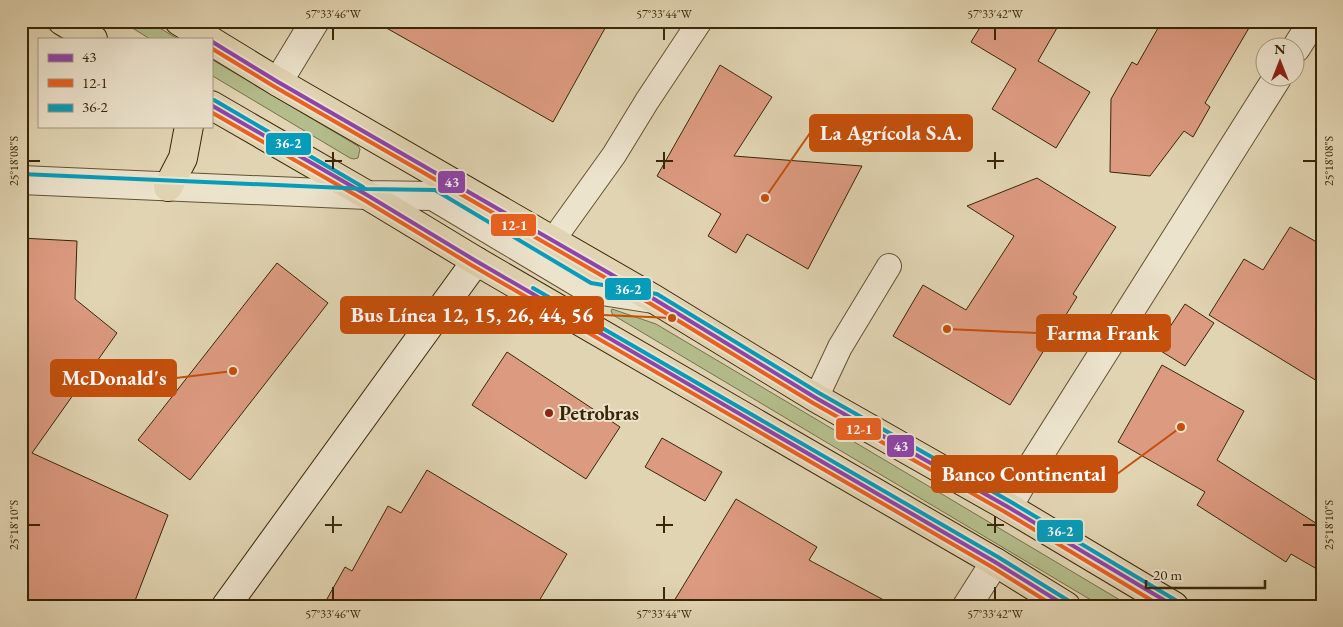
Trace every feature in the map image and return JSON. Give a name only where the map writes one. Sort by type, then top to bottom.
[{"type":"highway","points":[[62,21],[92,38]]},
{"type":"highway","points":[[179,21],[206,38]]},
{"type":"highway","points":[[212,42],[278,82],[654,299],[816,398],[1008,506],[1174,606]]},
{"type":"highway","points":[[212,106],[995,562],[1066,606]]},
{"type":"highway","points":[[168,187],[183,158],[189,128]]},
{"type":"street","points":[[278,82],[315,21]]},
{"type":"street","points":[[1302,38],[1313,21]]},
{"type":"street","points":[[1008,506],[1271,88]]},
{"type":"street","points":[[21,180],[367,195],[433,196],[590,289],[654,299]]},
{"type":"street","points":[[226,606],[476,261]]},
{"type":"street","points":[[967,606],[995,562]]},
{"type":"lane","points":[[553,240],[614,155],[700,21]]},
{"type":"lane","points":[[816,398],[840,347],[889,266]]},
{"type":"green space","points":[[121,21],[148,21],[176,38],[148,38]]},
{"type":"green space","points":[[212,60],[358,146],[360,149],[358,158],[350,158],[212,76]]},
{"type":"green space","points":[[612,309],[656,324],[1130,606],[1101,606],[613,315]]},
{"type":"building","points":[[374,21],[609,21],[553,122]]},
{"type":"building","points":[[984,21],[1061,21],[1038,61],[1090,92],[1056,148],[992,109],[1016,69],[971,42]]},
{"type":"building","points":[[1162,21],[1253,21],[1205,103],[1210,107],[1193,137],[1184,131],[1150,176],[1110,172],[1111,99],[1132,62],[1137,65]]},
{"type":"building","points":[[720,65],[772,97],[734,156],[862,166],[808,269],[747,234],[736,253],[708,236],[721,214],[657,176]]},
{"type":"building","points":[[1037,178],[1116,227],[1073,294],[1077,297],[1010,405],[893,336],[923,285],[966,310],[1014,236],[967,206]]},
{"type":"building","points":[[1290,227],[1322,245],[1322,384],[1209,315],[1244,259],[1263,270]]},
{"type":"building","points":[[21,238],[77,241],[75,299],[117,333],[32,453],[168,515],[133,606],[21,606]]},
{"type":"building","points":[[277,263],[328,303],[190,480],[138,440]]},
{"type":"building","points":[[1185,304],[1214,323],[1185,366],[1156,348]]},
{"type":"building","points":[[507,352],[620,427],[586,479],[472,405]]},
{"type":"building","points":[[1162,365],[1244,411],[1217,460],[1322,527],[1322,572],[1291,554],[1286,562],[1197,505],[1205,492],[1118,442]]},
{"type":"building","points":[[662,438],[722,472],[705,501],[645,467]]},
{"type":"building","points":[[427,470],[567,554],[536,606],[323,606],[345,567],[352,571],[388,506],[401,513]]},
{"type":"building","points":[[736,499],[817,547],[809,560],[895,606],[671,606]]},
{"type":"transit line","name":"43","points":[[212,42],[278,82],[654,299],[816,398],[1008,507],[1174,606]]},
{"type":"transit line","name":"12-1","points":[[212,49],[275,87],[651,304],[813,403],[1005,512],[1161,606]]},
{"type":"transit line","name":"36-2","points":[[214,100],[363,187]]},
{"type":"transit line","name":"43","points":[[212,106],[995,562],[1066,606]]},
{"type":"transit line","name":"12-1","points":[[212,113],[992,567],[1054,606]]},
{"type":"transit line","name":"36-2","points":[[21,174],[367,189],[435,190],[591,283],[657,294],[819,393],[1011,502],[1177,601]]},
{"type":"transit line","name":"36-2","points":[[533,288],[998,557],[1069,601]]},
{"type":"place","name":"La Agrícola S.A.","points":[[765,198]]},
{"type":"place","name":"Bus Línea 12, 15, 26, 44, 56","points":[[672,318]]},
{"type":"place","name":"Farma Frank","points":[[947,329]]},
{"type":"place","name":"McDonald's","points":[[233,371]]},
{"type":"place","name":"Petrobras","points":[[549,413]]},
{"type":"place","name":"Banco Continental","points":[[1181,427]]}]
